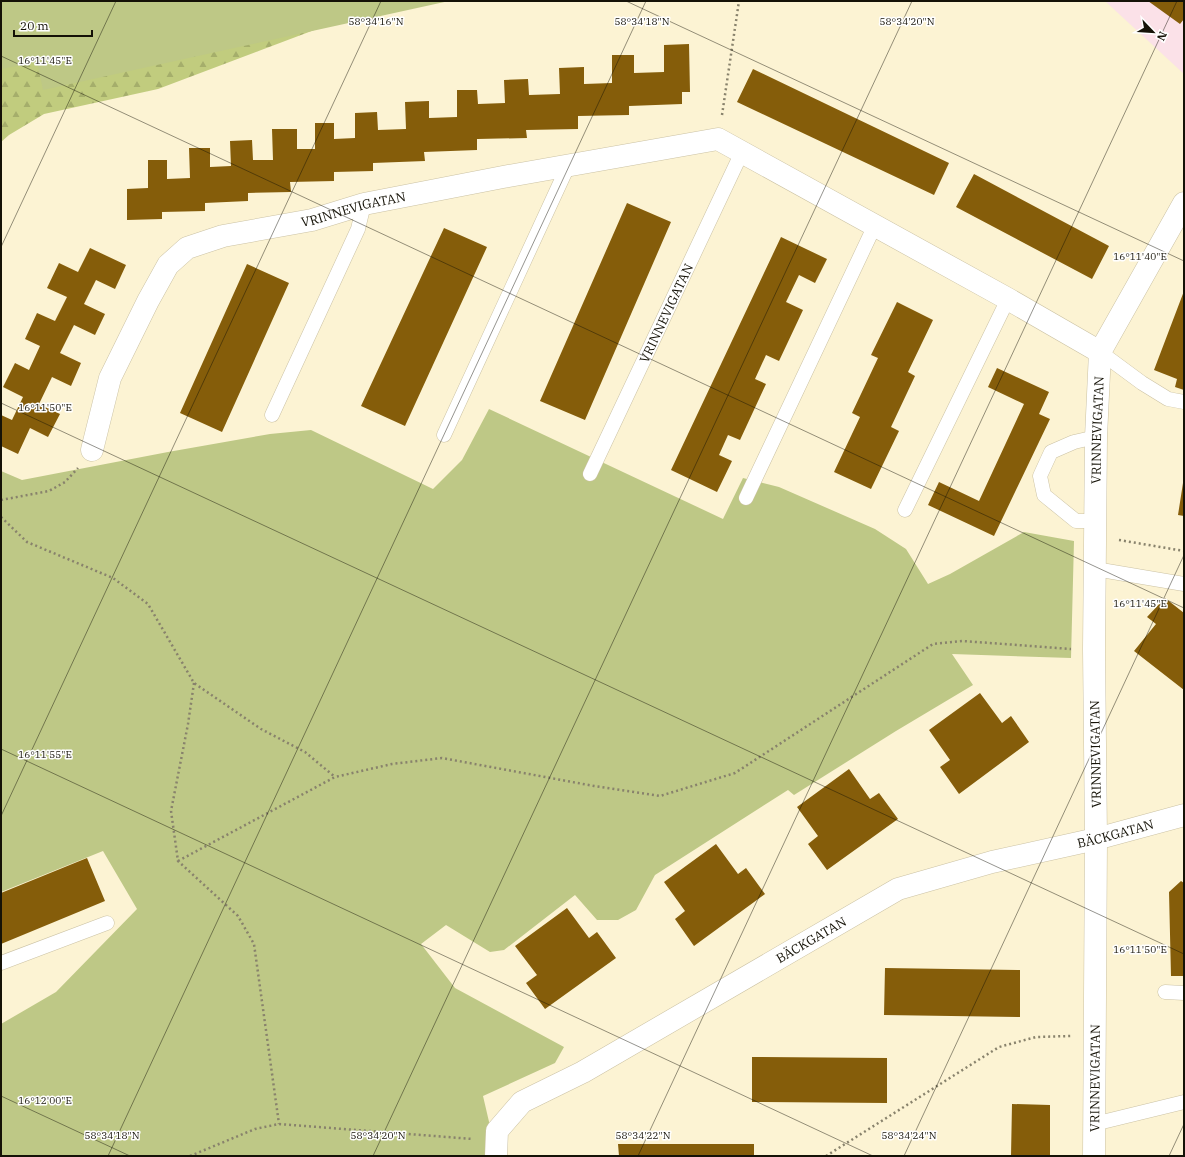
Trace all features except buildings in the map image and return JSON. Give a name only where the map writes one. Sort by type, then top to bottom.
[{"type":"street","points":[[718,139],[1008,299],[1100,352]]},
{"type":"street","name":"VRINNEVIGATAN","points":[[92,450],[110,378],[148,301],[168,265],[187,248],[223,236],[312,220],[364,204],[718,139]]},
{"type":"street","name":"VRINNEVIGATAN","points":[[1094,1156],[1096,839],[1094,649],[1096,437],[1100,352],[1184,203]]},
{"type":"street","name":"BÄCKGATAN","points":[[496,1149],[497,1131],[522,1102],[583,1072],[898,889],[992,862],[1096,839],[1184,815]]},
{"type":"lane","name":"VRINNEVIGATAN","points":[[590,474],[742,152]]},
{"type":"lane","points":[[444,435],[568,166]]},
{"type":"lane","points":[[272,415],[358,229],[364,204]]},
{"type":"lane","points":[[746,498],[875,225]]},
{"type":"lane","points":[[906,510],[1008,299]]},
{"type":"lane","points":[[1100,352],[1142,383],[1168,399],[1184,402]]},
{"type":"lane","points":[[1096,437],[1074,442],[1051,452],[1040,476],[1044,495],[1076,521],[1096,528]]},
{"type":"lane","points":[[1095,569],[1182,585]]},
{"type":"lane","points":[[1,963],[107,923]]},
{"type":"lane","points":[[1165,992],[1184,993]]},
{"type":"lane","points":[[1094,1124],[1184,1102]]},
{"type":"path","points":[[718,139],[739,1]]},
{"type":"path","points":[[1,500],[49,491],[65,482],[92,450]]},
{"type":"path","points":[[1,517],[27,542],[113,578],[148,604],[194,683],[261,729],[305,752],[335,777]]},
{"type":"path","points":[[1096,528],[1184,551]]},
{"type":"path","points":[[178,860],[335,777],[392,764],[442,758],[594,786],[660,796],[735,773],[933,644],[963,641],[1072,649]]},
{"type":"path","points":[[194,683],[188,724],[171,811],[178,860],[238,916],[254,944],[279,1124]]},
{"type":"path","points":[[826,1156],[999,1047],[1036,1036],[1094,1036]]},
{"type":"path","points":[[190,1156],[255,1129],[279,1124],[496,1149]]},
{"type":"shaded area","points":[[1105,1],[1184,1],[1184,74]]},
{"type":"green space","points":[[1,1],[391,1],[158,89],[44,114],[9,135],[1,142]]},
{"type":"green space","points":[[1,1],[449,1],[43,90],[37,62],[1,69]]},
{"type":"green space","points":[[489,409],[723,519],[743,478],[779,487],[875,529],[906,549],[928,584],[950,574],[1024,532],[1074,541],[1071,658],[952,654],[973,685],[794,795],[788,790],[655,875],[636,910],[618,920],[597,920],[575,895],[504,950],[490,952],[446,925],[421,944],[455,988],[564,1047],[555,1063],[483,1096],[490,1126],[490,1156],[1,1156],[1,1024],[56,992],[137,909],[103,851],[1,892],[1,471],[22,480],[270,434],[311,430],[433,489],[462,460]]}]
